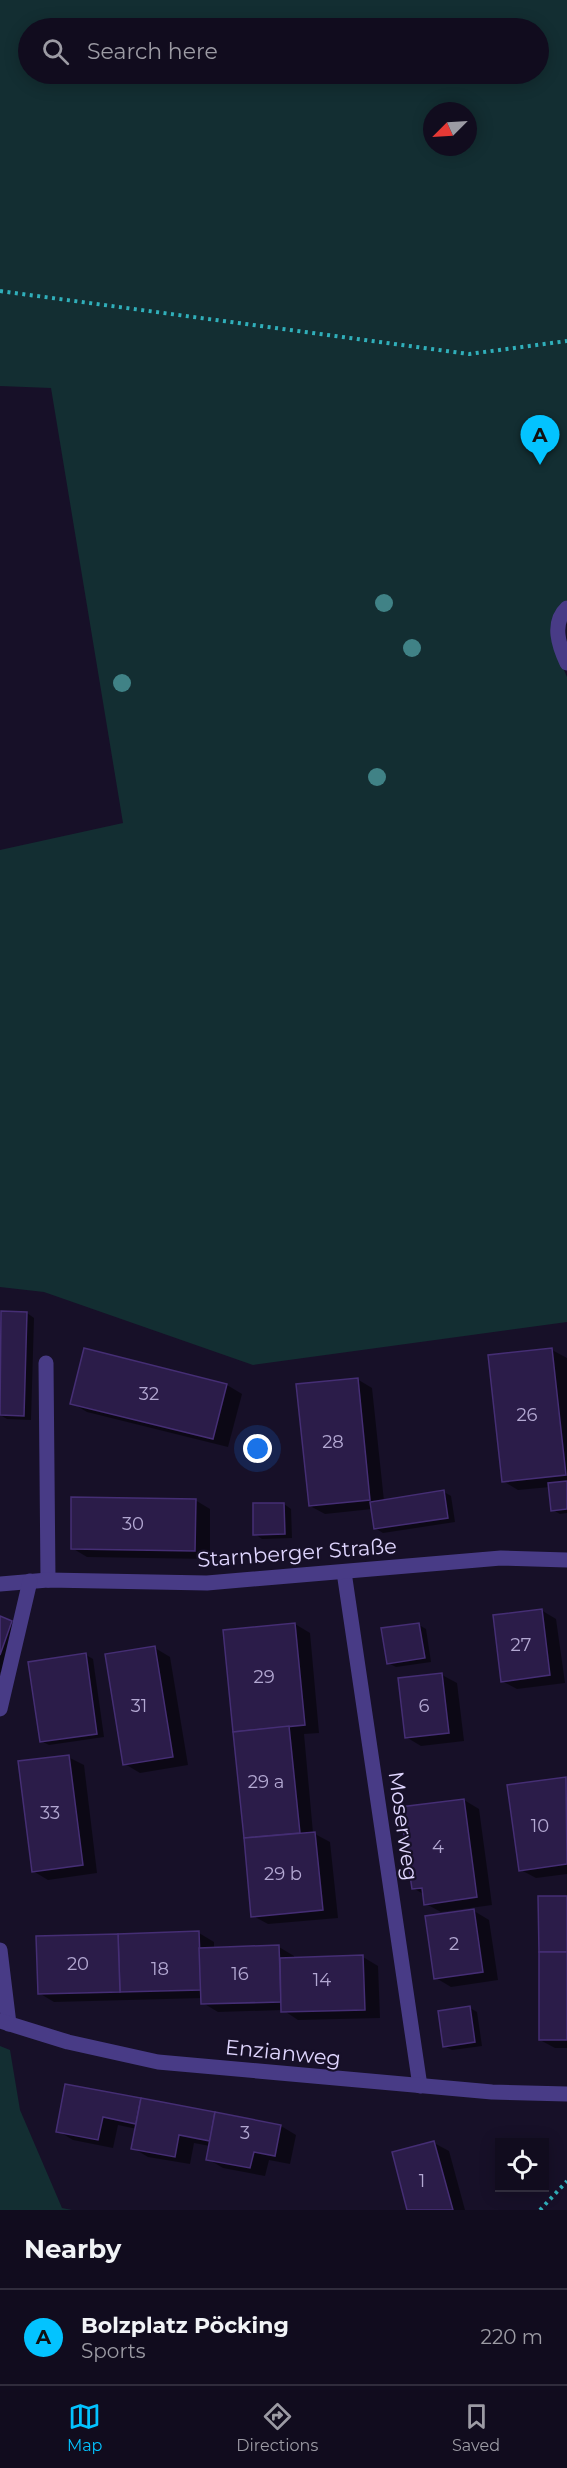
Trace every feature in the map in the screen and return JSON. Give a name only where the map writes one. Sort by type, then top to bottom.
[{"type":"street","points":[[567,608],[561,614],[557,641],[567,663]]},
{"type":"street","points":[[46,1363],[48,1580]]},
{"type":"street","name":"Starnberger Straße","points":[[0,1584],[48,1580],[207,1582],[501,1558],[567,1560]]},
{"type":"street","name":"Moserweg","points":[[344,1572],[420,2086]]},
{"type":"street","points":[[0,1709],[30,1581]]},
{"type":"street","points":[[0,1950],[5,2023]]},
{"type":"street","name":"Enzianweg","points":[[5,2023],[68,2042],[158,2062],[492,2092],[567,2094]]},
{"type":"path","points":[[0,291],[469,354],[567,341]]},
{"type":"path","points":[[540,2210],[567,2181]]},
{"type":"green space","points":[[0,0],[567,0],[567,600],[555,612],[552,642],[567,677],[567,1322],[253,1365],[44,1292],[0,1287],[0,850],[123,823],[51,388],[0,386]]},
{"type":"green space","points":[[0,2046],[10,2050],[20,2110],[62,2208],[72,2210],[0,2210]]},
{"type":"building","points":[[1,1311],[27,1312],[24,1416],[0,1415]]},
{"type":"building","points":[[84,1348],[227,1384],[213,1439],[70,1404]]},
{"type":"building","points":[[552,1348],[566,1475],[502,1482],[488,1355]]},
{"type":"building","points":[[358,1378],[370,1500],[309,1506],[296,1384]]},
{"type":"building","points":[[567,1481],[567,1509],[551,1511],[548,1483]]},
{"type":"building","points":[[444,1490],[448,1518],[374,1529],[370,1502]]},
{"type":"building","points":[[71,1497],[196,1499],[195,1551],[71,1549]]},
{"type":"building","points":[[253,1503],[284,1503],[285,1534],[253,1535]]},
{"type":"building","points":[[542,1609],[550,1675],[501,1682],[493,1615]]},
{"type":"building","points":[[0,1616],[12,1621],[0,1655]]},
{"type":"building","points":[[295,1623],[305,1725],[233,1732],[223,1630]]},
{"type":"building","points":[[419,1623],[425,1658],[387,1664],[381,1628]]},
{"type":"building","points":[[155,1646],[173,1757],[123,1765],[105,1654]]},
{"type":"building","points":[[86,1653],[97,1734],[40,1742],[28,1662]]},
{"type":"building","points":[[442,1673],[449,1733],[405,1738],[398,1678]]},
{"type":"building","points":[[289,1726],[300,1833],[244,1838],[233,1732]]},
{"type":"building","points":[[69,1755],[83,1865],[32,1872],[18,1761]]},
{"type":"building","points":[[566,1777],[567,1864],[519,1871],[507,1785]]},
{"type":"building","points":[[464,1799],[477,1897],[424,1905],[422,1888],[412,1889],[400,1807]]},
{"type":"building","points":[[315,1832],[323,1910],[251,1917],[244,1838]]},
{"type":"building","points":[[538,1896],[567,1896],[567,1952],[539,1952]]},
{"type":"building","points":[[474,1909],[483,1972],[434,1979],[425,1916]]},
{"type":"building","points":[[199,1931],[201,1990],[120,1992],[118,1934]]},
{"type":"building","points":[[118,1934],[120,1992],[38,1994],[36,1936]]},
{"type":"building","points":[[279,1945],[281,2002],[201,2004],[199,1948]]},
{"type":"building","points":[[539,1952],[567,1952],[567,2040],[539,2040]]},
{"type":"building","points":[[363,1955],[365,2010],[281,2012],[280,1958]]},
{"type":"building","points":[[470,2006],[475,2042],[443,2047],[438,2011]]},
{"type":"building","points":[[65,2084],[141,2098],[136,2124],[103,2117],[98,2140],[56,2132]]},
{"type":"building","points":[[141,2098],[215,2112],[210,2141],[179,2135],[175,2157],[131,2149]]},
{"type":"building","points":[[215,2112],[281,2125],[275,2156],[254,2152],[250,2168],[206,2160]]},
{"type":"building","points":[[434,2141],[453,2210],[407,2210],[392,2152]]},
{"type":"place","name":"Bolzplatz Pöcking","points":[[540,465]]}]
